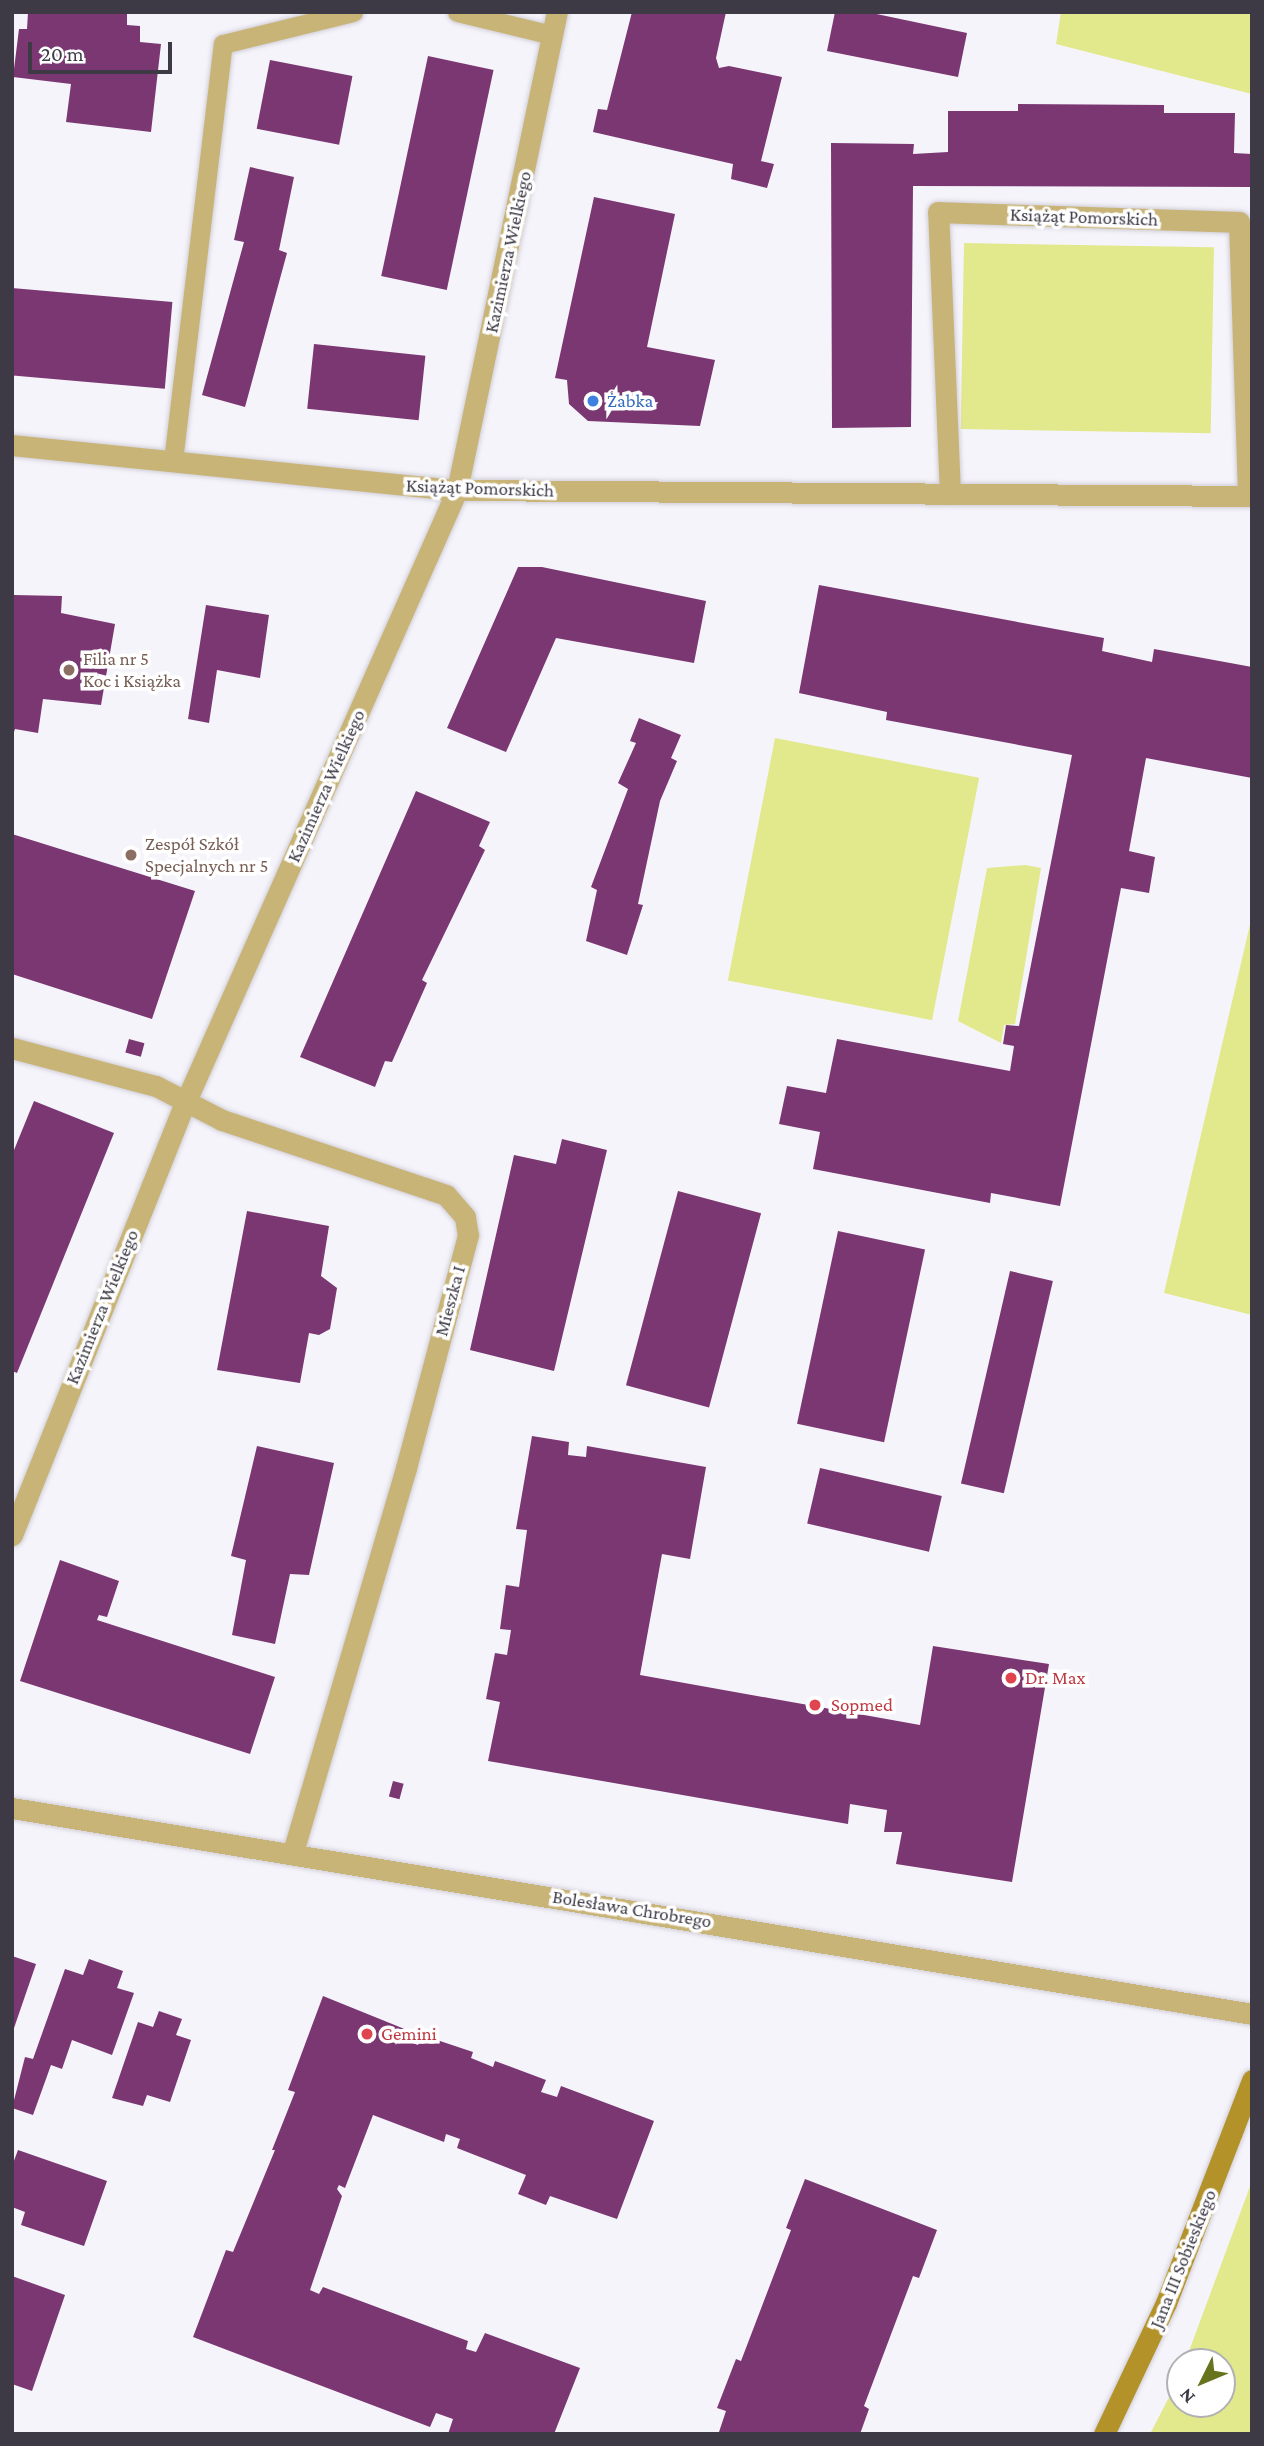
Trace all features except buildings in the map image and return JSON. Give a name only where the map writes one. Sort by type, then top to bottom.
[{"type":"street","name":"Kazimierza Wielkiego","points":[[12,1535],[186,1101],[457,490],[557,12]]},
{"type":"street","name":"Książąt Pomorskich","points":[[12,445],[457,490],[950,494],[1250,496],[1239,222],[938,212],[950,494]]},
{"type":"street","name":"Mieszka I","points":[[12,1048],[156,1086],[222,1120],[446,1195],[465,1217],[468,1235],[406,1468],[293,1853]]},
{"type":"street","name":"Bolesława Chrobrego","points":[[12,1808],[1252,2014]]},
{"type":"street","name":"Jana III Sobieskiego","points":[[1104,2434],[1152,2336],[1252,2080]]},
{"type":"lane","points":[[173,461],[223,44],[353,12]]},
{"type":"lane","points":[[457,12],[552,35]]},
{"type":"green space","points":[[1061,12],[1252,12],[1252,94],[1056,44]]},
{"type":"green space","points":[[964,243],[1214,247],[1211,433],[961,429]]},
{"type":"green space","points":[[775,738],[979,778],[932,1020],[728,980]]},
{"type":"green space","points":[[1025,865],[1041,868],[1015,1024],[1004,1025],[1001,1043],[958,1021],[987,868]]},
{"type":"green space","points":[[1252,916],[1252,1315],[1164,1293]]},
{"type":"green space","points":[[1252,2181],[1252,2434],[1150,2434],[1166,2403],[1166,2418],[1236,2418],[1236,2348],[1190,2348]]},
{"type":"place","name":"Żabka","points":[[593,401]]},
{"type":"place","name":"Filia nr 5 Koc i Książka","points":[[69,670]]},
{"type":"place","name":"Zespół Szkół Specjalnych nr 5","points":[[131,855]]},
{"type":"place","name":"Dr. Max","points":[[1011,1678]]},
{"type":"place","name":"Sopmed","points":[[815,1705]]},
{"type":"place","name":"Gemini","points":[[367,2034]]}]
